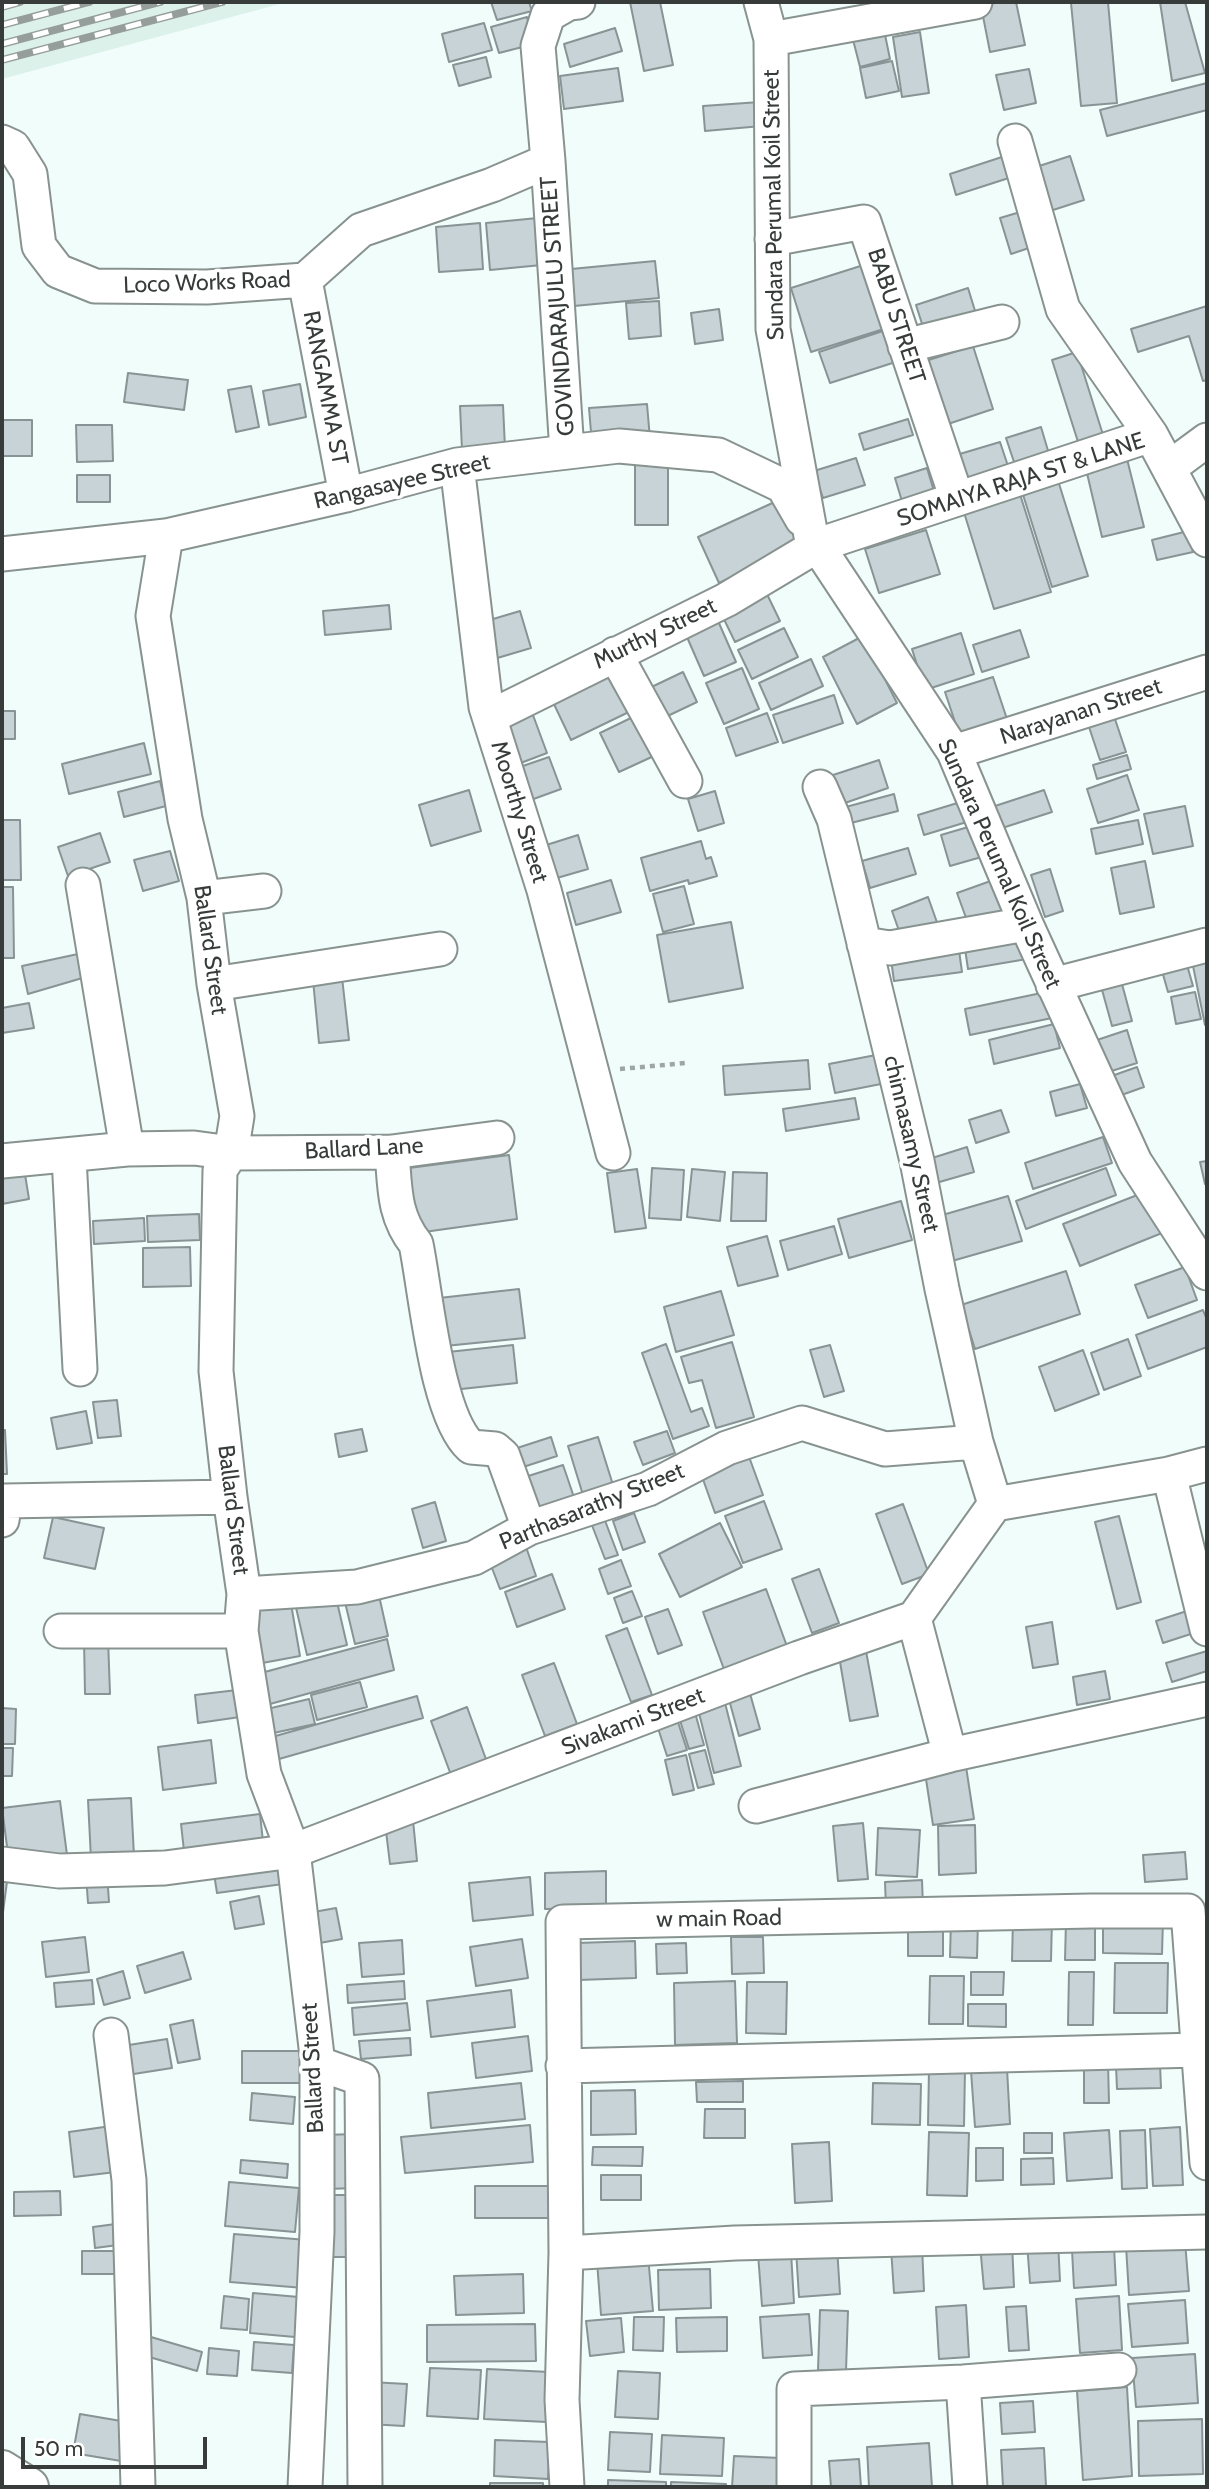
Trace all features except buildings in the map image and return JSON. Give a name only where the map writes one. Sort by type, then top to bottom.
[{"type":"main road","points":[[2,2471],[29,2487]]},
{"type":"street","points":[[548,161],[538,46],[548,15],[569,3],[578,2]]},
{"type":"street","points":[[761,2],[771,39],[975,2]]},
{"type":"street","name":"Sundara Perumal Koil Street","points":[[771,39],[773,329],[815,541],[954,752],[1026,924],[1135,1162],[1207,1273]]},
{"type":"street","points":[[1015,141],[1063,309],[1152,435]]},
{"type":"street","name":"Loco Works Road","points":[[2,142],[13,147],[30,174],[39,246],[58,271],[95,286],[207,287],[305,280],[361,230],[492,186],[548,161]]},
{"type":"street","name":"GOVINDARAJULU STREET","points":[[548,161],[567,452]]},
{"type":"street","name":"BABU STREET","points":[[772,239],[864,222],[957,499]]},
{"type":"street","name":"RANGAMMA ST","points":[[305,280],[346,495]]},
{"type":"street","points":[[905,346],[1002,322]]},
{"type":"street","name":"SOMAIYA RAJA ST & LANE","points":[[815,541],[957,499],[1152,435],[1207,541]]},
{"type":"street","points":[[1169,468],[1207,440]]},
{"type":"street","name":"Rangasayee Street","points":[[2,554],[166,536],[346,495],[457,465],[619,446],[718,455],[783,486],[815,541]]},
{"type":"street","name":"Moorthy Street","points":[[457,465],[490,717],[544,890],[613,1153]]},
{"type":"street","name":"Ballard Street","points":[[166,536],[153,616],[185,819],[204,898],[214,984],[237,1115],[231,1153],[220,1170],[216,1371],[244,1594],[240,1631],[264,1774],[293,1851],[317,2063],[317,2232],[305,2487]]},
{"type":"street","name":"Murthy Street","points":[[490,717],[726,600],[815,541]]},
{"type":"street","points":[[615,654],[685,781]]},
{"type":"street","name":"Narayanan Street","points":[[954,752],[1207,672]]},
{"type":"street","name":"chinnasamy Street","points":[[820,787],[834,819],[917,1161],[976,1442],[995,1504]]},
{"type":"street","points":[[83,885],[127,1149]]},
{"type":"street","points":[[204,898],[264,891]]},
{"type":"street","points":[[864,944],[890,948],[1026,924]]},
{"type":"street","points":[[1054,985],[1207,945]]},
{"type":"street","points":[[214,984],[440,949]]},
{"type":"street","name":"Ballard Lane","points":[[2,1161],[69,1157],[127,1149],[194,1149],[231,1153],[392,1152],[497,1138]]},
{"type":"street","points":[[392,1152],[397,1210],[404,1228],[416,1244],[439,1378],[458,1433],[471,1447],[495,1449],[503,1456],[529,1528]]},
{"type":"street","points":[[69,1157],[80,1369]]},
{"type":"street","name":"Parthasarathy Street","points":[[244,1594],[357,1587],[474,1558],[529,1528],[648,1489],[727,1448],[803,1423],[885,1449],[976,1442]]},
{"type":"street","points":[[950,1755],[914,1618],[995,1504],[1168,1474],[1207,1464]]},
{"type":"street","points":[[1168,1474],[1207,1629]]},
{"type":"street","points":[[3,1507],[230,1497]]},
{"type":"street","name":"Sivakami Street","points":[[2,1864],[60,1871],[165,1868],[293,1851],[799,1658],[914,1618]]},
{"type":"street","points":[[61,1631],[240,1631]]},
{"type":"street","points":[[756,1806],[950,1755],[1207,1699]]},
{"type":"street","name":"w main Road","points":[[567,2487],[562,2400],[566,2253],[563,1922],[1188,1911],[1207,2163]]},
{"type":"street","points":[[111,2035],[130,2180],[138,2487]]},
{"type":"street","points":[[564,2066],[1198,2050]]},
{"type":"street","points":[[317,2063],[362,2079],[365,2487]]},
{"type":"street","points":[[566,2253],[735,2243],[1207,2232]]},
{"type":"street","points":[[794,2487],[794,2389],[963,2382],[1119,2370]]},
{"type":"street","points":[[963,2382],[970,2487]]},
{"type":"path","points":[[591,1071],[686,1063]]},
{"type":"shaded area","points":[[2,2],[287,2],[2,79]]},
{"type":"railway","points":[[2,7],[20,2]]},
{"type":"railway","points":[[2,25],[89,2]]},
{"type":"railway","points":[[2,44],[160,2]]},
{"type":"railway","points":[[2,60],[222,2]]}]
